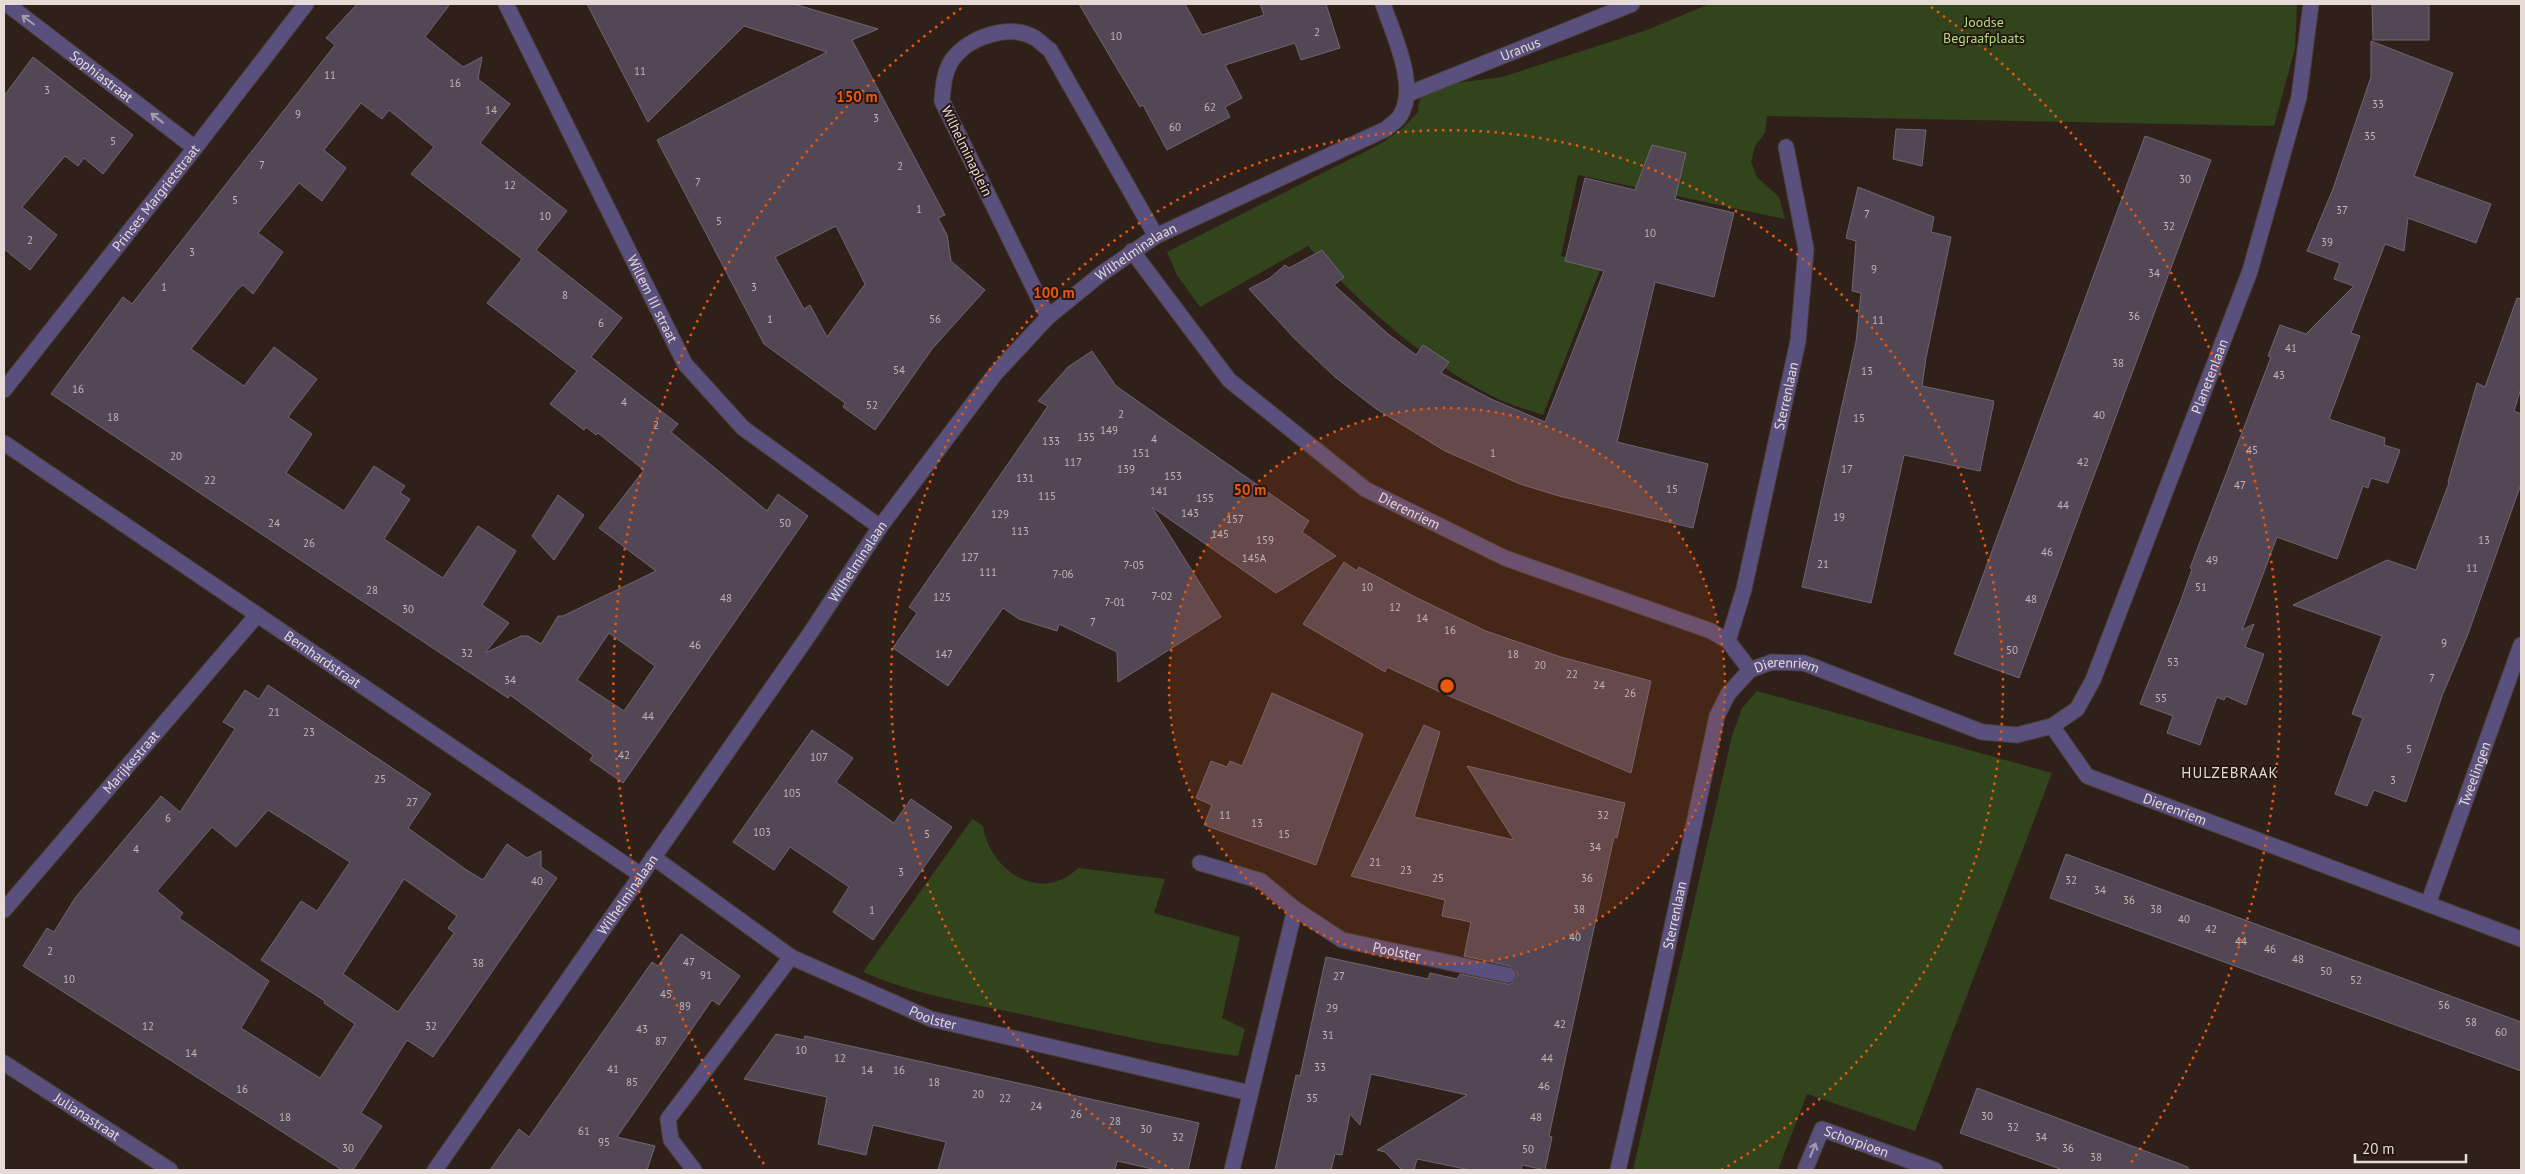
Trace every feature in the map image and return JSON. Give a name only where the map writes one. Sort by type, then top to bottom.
[{"type":"street","name":"Sophiastraat","points":[[7,4],[195,148]]},
{"type":"street","name":"Prinses Margrietstraat","points":[[4,390],[306,4]]},
{"type":"street","name":"Willem III straat","points":[[506,4],[685,364],[743,428],[880,527]]},
{"type":"street","points":[[1383,4],[1404,66],[1408,94]]},
{"type":"street","name":"Uranus","points":[[1408,94],[1632,4]]},
{"type":"street","name":"Planetenlaan","points":[[2052,726],[2077,708],[2093,680],[2250,271],[2299,97],[2311,4]]},
{"type":"street","name":"Wilhelminaplein","points":[[1048,317],[942,100],[943,81],[952,60],[969,44],[989,34],[1013,32],[1034,37],[1050,50],[1156,236]]},
{"type":"street","name":"Wilhelminalaan","points":[[435,1170],[811,632],[880,527],[995,374],[1048,317],[1132,250],[1156,236],[1386,128],[1400,116],[1408,94]]},
{"type":"street","name":"Sterrenlaan","points":[[1728,641],[1744,589],[1798,341],[1806,249],[1786,147]]},
{"type":"street","name":"Dierenriem","points":[[1132,250],[1229,380],[1365,489],[1505,558],[1711,630],[1728,641],[1750,670],[1772,662],[1804,663],[1982,732],[2018,735],[2052,726],[2088,776],[2521,939]]},
{"type":"street","name":"Bernhardstraat","points":[[4,443],[640,875]]},
{"type":"street","name":"Marijkestraat","points":[[4,910],[257,615]]},
{"type":"street","name":"Tweelingen","points":[[2428,904],[2521,645]]},
{"type":"street","name":"Sterrenlaan","points":[[1618,1170],[1717,716],[1728,694],[1750,670]]},
{"type":"street","name":"Poolster","points":[[653,857],[791,957],[931,1019],[1250,1093]]},
{"type":"street","name":"Poolster","points":[[1200,863],[1261,881],[1295,909],[1342,940],[1508,975]]},
{"type":"street","points":[[1232,1170],[1295,909]]},
{"type":"street","points":[[694,1170],[670,1140],[668,1119],[791,957]]},
{"type":"street","name":"Julianastraat","points":[[6,1069],[170,1170]]},
{"type":"street","name":"Schorpioen","points":[[1805,1170],[1822,1129],[1934,1170]]},
{"type":"green space","name":"Joodse Begraafplaats","points":[[1709,4],[2297,4],[2295,48],[2274,126],[1767,116],[1765,133],[1755,146],[1751,162],[1757,177],[1779,197],[1785,219],[1578,175],[1561,256],[1602,265],[1543,415],[1496,398],[1464,380],[1415,347],[1370,309],[1308,246],[1200,307],[1177,275],[1167,252],[1382,143],[1404,127],[1418,112],[1419,101],[1423,96],[1449,84],[1502,77],[1647,30]]},
{"type":"green space","points":[[1757,691],[2052,773],[1915,1131],[1807,1094],[1778,1170],[1633,1170],[1732,736],[1742,708]]},
{"type":"green space","points":[[972,819],[983,826],[988,842],[996,857],[1007,869],[1020,878],[1034,883],[1049,883],[1064,878],[1078,868],[1165,879],[1154,913],[1240,937],[1222,1018],[1245,1029],[1238,1056],[1129,1037],[960,1002],[901,986],[863,972]]},
{"type":"building","points":[[357,4],[450,4],[425,37],[463,67],[482,57],[478,79],[510,104],[480,143],[567,211],[536,250],[622,318],[591,357],[678,424],[671,432],[767,511],[778,494],[808,516],[623,783],[590,760],[593,755],[510,695],[508,698],[51,394],[123,297],[132,304],[335,45],[326,38]],"holes":[[[361,103],[382,119],[389,110],[434,147],[411,174],[522,259],[487,303],[577,371],[550,404],[584,430],[586,427],[596,435],[598,433],[644,470],[599,528],[656,571],[563,616],[558,616],[541,644],[528,636],[521,636],[485,653],[509,623],[482,605],[516,551],[478,526],[443,578],[384,539],[410,499],[400,493],[405,486],[374,466],[344,511],[286,473],[312,434],[288,417],[317,379],[274,347],[244,386],[191,349],[237,290],[243,285],[253,294],[283,252],[258,233],[299,183],[322,201],[346,168],[324,150]],[[609,633],[655,666],[624,711],[577,680]]]},
{"type":"building","points":[[587,4],[794,4],[878,29],[852,40],[945,215],[938,218],[947,235],[951,261],[985,290],[932,349],[875,430],[843,407],[845,403],[764,344],[657,140],[827,52],[744,26],[648,122]],"holes":[[[836,226],[865,284],[827,337],[810,305],[804,309],[775,257]]]},
{"type":"building","points":[[1079,4],[1185,4],[1202,35],[1264,15],[1260,4],[1326,4],[1340,48],[1301,60],[1295,43],[1225,65],[1242,98],[1225,107],[1230,117],[1167,150],[1143,105],[1140,107]]},
{"type":"building","points":[[2372,4],[2429,4],[2429,40],[2373,40]]},
{"type":"building","points":[[2371,41],[2453,73],[2414,176],[2491,204],[2476,243],[2408,218],[2404,251],[2385,244],[2351,333],[2360,336],[2329,419],[2385,438],[2384,445],[2400,450],[2388,483],[2371,478],[2368,488],[2363,486],[2337,559],[2277,537],[2242,630],[2254,624],[2245,647],[2264,654],[2246,705],[2226,696],[2224,700],[2217,697],[2200,745],[2167,733],[2173,716],[2140,704],[2181,600],[2192,569],[2190,568],[2271,357],[2268,356],[2280,325],[2306,334],[2354,286],[2334,279],[2340,263],[2307,251],[2333,189],[2371,77]]},
{"type":"building","points":[[33,57],[133,135],[103,174],[84,158],[78,166],[65,156],[22,207],[57,235],[30,270],[4,249],[4,96]]},
{"type":"building","points":[[1896,129],[1926,130],[1922,166],[1893,159]]},
{"type":"building","points":[[2145,136],[2211,160],[2019,678],[1954,654]]},
{"type":"building","points":[[1652,145],[1686,153],[1675,199],[1734,213],[1714,297],[1655,282],[1617,442],[1708,464],[1693,528],[1559,496],[1520,484],[1445,451],[1375,408],[1335,377],[1295,339],[1249,289],[1270,278],[1285,265],[1289,268],[1322,250],[1344,277],[1334,285],[1388,334],[1416,355],[1423,345],[1449,362],[1441,373],[1491,399],[1545,422],[1604,271],[1565,261],[1585,178],[1635,190]]},
{"type":"building","points":[[1858,187],[1934,217],[1931,232],[1951,237],[1922,386],[1994,401],[1980,471],[1904,455],[1871,603],[1802,587],[1856,342],[1861,293],[1852,291],[1856,241],[1846,238]]},
{"type":"building","points":[[2517,298],[2521,299],[2521,388],[2514,411],[2521,414],[2521,484],[2468,634],[2442,696],[2406,802],[2374,790],[2367,806],[2335,794],[2363,718],[2352,714],[2382,636],[2293,605],[2387,560],[2416,570],[2449,483],[2477,383],[2485,387]]},
{"type":"building","points":[[1092,351],[1116,386],[1309,521],[1302,532],[1336,556],[1276,593],[1152,507],[1221,617],[1118,682],[1117,652],[1059,624],[1057,631],[1019,619],[1003,608],[948,686],[893,648],[917,613],[909,607],[1048,406],[1038,401],[1068,367]]},
{"type":"building","points":[[558,495],[584,515],[554,560],[532,536]]},
{"type":"building","points":[[1344,562],[1357,571],[1359,567],[1415,597],[1486,631],[1561,657],[1651,681],[1631,773],[1440,692],[1387,667],[1385,672],[1303,624]]},
{"type":"building","points":[[268,685],[431,794],[408,828],[483,880],[507,844],[527,858],[541,851],[541,867],[557,878],[433,1057],[407,1040],[361,1113],[382,1126],[353,1170],[342,1170],[23,966],[47,928],[54,932],[75,898],[161,796],[180,812],[235,729],[223,722],[245,690],[259,699]],"holes":[[[268,810],[350,862],[317,911],[301,901],[261,960],[325,1001],[324,1003],[355,1024],[320,1078],[241,1028],[269,981],[179,918],[183,913],[157,891],[212,827],[236,847]],[[404,879],[457,916],[448,928],[454,933],[398,1012],[343,974]]]},
{"type":"building","points":[[1272,693],[1363,734],[1316,865],[1204,825],[1212,805],[1196,798],[1211,761],[1227,767],[1230,761],[1242,766]]},
{"type":"building","points":[[1424,725],[1440,732],[1414,817],[1514,840],[1467,766],[1625,803],[1617,838],[1614,837],[1571,1033],[1549,1136],[1552,1137],[1545,1170],[1522,1165],[1521,1170],[1470,1170],[1417,1159],[1414,1170],[1402,1170],[1385,1152],[1377,1150],[1467,1095],[1371,1074],[1360,1125],[1350,1114],[1342,1155],[1335,1154],[1331,1170],[1275,1170],[1296,1075],[1300,1076],[1326,957],[1428,979],[1430,973],[1457,979],[1460,974],[1511,984],[1517,977],[1517,972],[1510,966],[1464,956],[1471,922],[1442,916],[1445,900],[1351,876]]},
{"type":"building","points":[[812,730],[853,758],[836,782],[894,823],[911,799],[952,827],[873,940],[833,912],[849,887],[790,847],[774,870],[733,842]]},
{"type":"building","points":[[2066,854],[2521,1022],[2521,1071],[2050,898]]},
{"type":"building","points":[[681,934],[740,976],[719,1005],[712,1000],[617,1137],[655,1146],[647,1170],[490,1170],[519,1129],[529,1137],[652,962],[658,966]]},
{"type":"building","points":[[776,1034],[804,1040],[805,1036],[1199,1123],[1188,1170],[1157,1170],[1117,1161],[1115,1170],[938,1170],[946,1142],[873,1125],[866,1155],[818,1144],[827,1097],[744,1079]]},
{"type":"building","points":[[1977,1088],[2188,1167],[2188,1170],[2063,1170],[1960,1133]]},
{"type":"district","name":"HULZEBRAAK","points":[[2230,773]]}]
